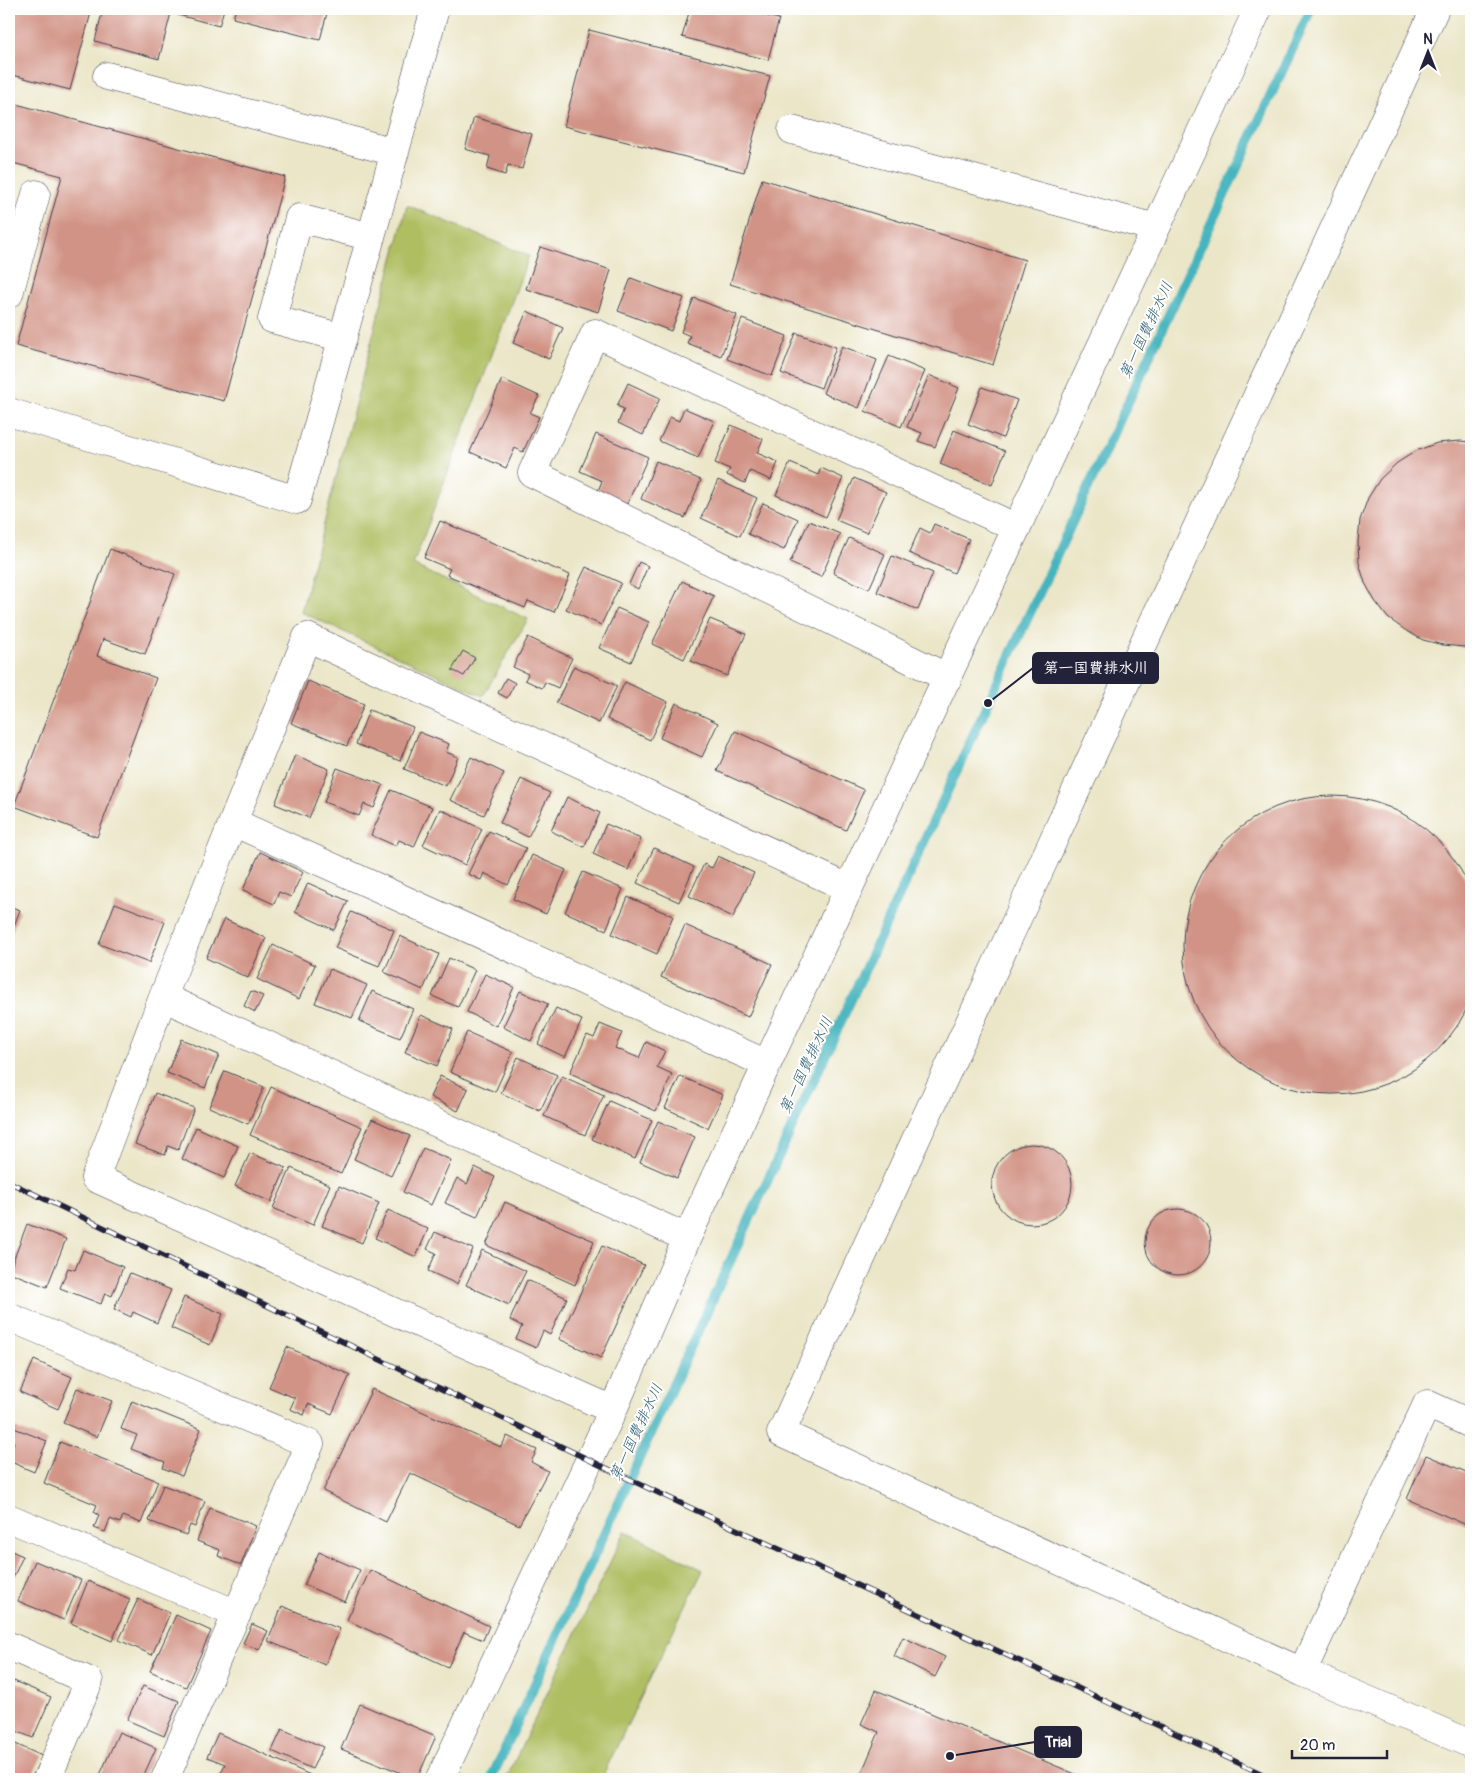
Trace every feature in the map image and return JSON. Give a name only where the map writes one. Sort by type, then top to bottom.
[{"type":"street","points":[[9,412],[297,500],[435,9]]},
{"type":"street","points":[[440,1779],[613,1410],[687,1238],[848,888],[948,678],[1258,9]]},
{"type":"street","points":[[1435,9],[781,1432],[1302,1672],[1471,1744]]},
{"type":"street","points":[[106,76],[395,152]]},
{"type":"street","points":[[792,130],[1156,228]]},
{"type":"street","points":[[9,294],[36,194]]},
{"type":"street","points":[[343,338],[272,319],[299,218],[371,237]]},
{"type":"street","points":[[948,678],[532,473],[595,333],[1017,528]]},
{"type":"street","points":[[613,1410],[96,1178],[163,997],[307,637],[848,888]]},
{"type":"street","points":[[233,822],[767,1064]]},
{"type":"street","points":[[163,997],[687,1238]]},
{"type":"street","points":[[9,1317],[310,1444],[165,1779]]},
{"type":"street","points":[[1302,1672],[1427,1404],[1471,1424]]},
{"type":"street","points":[[9,1518],[237,1614]]},
{"type":"street","points":[[9,1646],[89,1681],[47,1779]]},
{"type":"green space","points":[[407,205],[529,256],[413,565],[528,619],[483,696],[301,612]]},
{"type":"green space","points":[[625,1531],[703,1570],[601,1779],[506,1779]]},
{"type":"building","points":[[9,9],[92,9],[70,90],[9,74]]},
{"type":"building","points":[[103,9],[224,9],[219,26],[171,13],[159,59],[95,41]]},
{"type":"building","points":[[236,9],[328,9],[320,40],[233,18]]},
{"type":"building","points":[[690,9],[741,9],[779,19],[768,60],[682,37]]},
{"type":"building","points":[[589,30],[770,76],[744,172],[564,126]]},
{"type":"building","points":[[9,102],[285,177],[224,401],[16,346],[62,176],[9,162]]},
{"type":"building","points":[[474,117],[532,134],[522,169],[508,165],[505,175],[487,169],[490,156],[465,149]]},
{"type":"building","points":[[762,179],[1025,260],[993,365],[730,284]]},
{"type":"building","points":[[540,247],[611,270],[598,312],[526,289]]},
{"type":"building","points":[[631,278],[684,298],[671,331],[618,311]]},
{"type":"building","points":[[694,298],[737,315],[721,356],[687,343],[690,336],[681,332]]},
{"type":"building","points":[[527,311],[563,328],[549,359],[513,343]]},
{"type":"building","points":[[742,319],[787,336],[772,376],[727,359]]},
{"type":"building","points":[[796,333],[836,347],[821,388],[781,373]]},
{"type":"building","points":[[842,346],[877,360],[859,408],[823,393]]},
{"type":"building","points":[[889,356],[925,371],[901,427],[865,411]]},
{"type":"building","points":[[929,375],[959,388],[935,447],[918,441],[922,433],[907,427]]},
{"type":"building","points":[[502,379],[539,396],[530,413],[539,417],[523,452],[515,448],[506,468],[470,452]]},
{"type":"building","points":[[628,383],[660,398],[643,435],[618,423],[624,409],[617,406]]},
{"type":"building","points":[[982,387],[1017,400],[1003,438],[968,424]]},
{"type":"building","points":[[684,408],[714,421],[698,458],[659,441],[670,417],[679,421]]},
{"type":"building","points":[[731,425],[763,439],[757,453],[778,462],[771,480],[750,471],[745,483],[727,475],[730,469],[715,463]]},
{"type":"building","points":[[954,430],[1005,451],[992,485],[940,464]]},
{"type":"building","points":[[596,434],[648,457],[627,504],[598,491],[602,481],[580,471]]},
{"type":"building","points":[[1471,442],[1471,646],[1464,647],[1443,645],[1423,640],[1388,618],[1375,601],[1365,583],[1359,563],[1358,542],[1360,520],[1368,498],[1380,479],[1397,463],[1416,451],[1437,443]]},
{"type":"building","points":[[656,461],[701,480],[685,518],[641,499]]},
{"type":"building","points":[[790,463],[818,475],[821,468],[843,478],[826,517],[776,495]]},
{"type":"building","points":[[854,478],[886,492],[867,533],[836,520]]},
{"type":"building","points":[[718,480],[757,498],[740,536],[701,518]]},
{"type":"building","points":[[763,503],[798,519],[784,550],[748,534]]},
{"type":"building","points":[[440,521],[570,575],[554,612],[528,601],[525,608],[447,575],[450,569],[424,558]]},
{"type":"building","points":[[809,521],[840,534],[821,577],[790,563]]},
{"type":"building","points":[[934,524],[969,539],[954,573],[909,553],[920,528],[930,533]]},
{"type":"building","points":[[849,538],[885,554],[869,589],[833,573]]},
{"type":"building","points":[[110,549],[175,574],[145,654],[103,639],[97,656],[156,678],[97,837],[14,806]]},
{"type":"building","points":[[892,556],[933,573],[918,610],[877,592]]},
{"type":"building","points":[[639,562],[648,566],[638,589],[629,584]]},
{"type":"building","points":[[586,567],[621,583],[601,625],[566,609]]},
{"type":"building","points":[[682,581],[714,596],[684,659],[652,644]]},
{"type":"building","points":[[617,608],[649,622],[631,662],[599,648]]},
{"type":"building","points":[[710,619],[746,634],[727,676],[691,661]]},
{"type":"building","points":[[528,637],[572,658],[558,688],[545,682],[542,688],[525,680],[528,674],[513,667]]},
{"type":"building","points":[[463,651],[475,658],[464,676],[452,670]]},
{"type":"building","points":[[574,666],[617,686],[599,723],[556,703]]},
{"type":"building","points":[[506,678],[515,683],[507,698],[498,693]]},
{"type":"building","points":[[308,681],[364,704],[347,746],[291,723]]},
{"type":"building","points":[[625,682],[668,702],[650,740],[607,719]]},
{"type":"building","points":[[676,703],[718,723],[702,757],[660,738]]},
{"type":"building","points":[[369,710],[413,727],[400,761],[356,744]]},
{"type":"building","points":[[735,731],[864,790],[846,830],[717,771]]},
{"type":"building","points":[[419,732],[449,744],[446,752],[458,757],[446,786],[404,769]]},
{"type":"building","points":[[295,755],[329,769],[309,818],[275,804]]},
{"type":"building","points":[[471,757],[504,773],[484,815],[450,800]]},
{"type":"building","points":[[337,768],[383,785],[374,808],[364,804],[359,816],[324,802]]},
{"type":"building","points":[[521,779],[550,793],[528,837],[500,823]]},
{"type":"building","points":[[391,790],[432,807],[414,847],[399,840],[396,846],[371,835]]},
{"type":"building","points":[[1317,796],[1347,796],[1375,802],[1402,813],[1438,839],[1456,862],[1470,888],[1479,916],[1481,945],[1479,974],[1470,1002],[1456,1028],[1438,1051],[1402,1077],[1375,1088],[1347,1094],[1317,1094],[1289,1088],[1262,1077],[1226,1051],[1217,1040],[1200,1015],[1189,988],[1183,960],[1183,930],[1189,902],[1200,875],[1226,839],[1237,830],[1262,813],[1289,802]]},
{"type":"building","points":[[567,797],[600,813],[584,847],[551,831]]},
{"type":"building","points":[[440,809],[482,829],[465,865],[423,845]]},
{"type":"building","points":[[606,824],[641,839],[628,870],[593,854]]},
{"type":"building","points":[[489,831],[526,848],[508,885],[484,873],[481,880],[468,874]]},
{"type":"building","points":[[654,848],[694,867],[679,902],[637,883]]},
{"type":"building","points":[[260,852],[303,872],[291,897],[279,892],[274,904],[243,890]]},
{"type":"building","points":[[532,855],[566,870],[546,914],[513,899]]},
{"type":"building","points":[[718,856],[754,873],[733,917],[689,896],[704,864],[712,868]]},
{"type":"building","points":[[583,872],[623,889],[606,930],[565,912]]},
{"type":"building","points":[[308,883],[348,901],[334,930],[295,912]]},
{"type":"building","points":[[628,897],[673,916],[657,954],[612,934]]},
{"type":"building","points":[[115,903],[165,922],[149,963],[99,944]]},
{"type":"building","points":[[9,906],[20,910],[9,939]]},
{"type":"building","points":[[351,912],[394,930],[379,966],[335,948]]},
{"type":"building","points":[[224,919],[266,938],[248,978],[206,958]]},
{"type":"building","points":[[685,925],[772,964],[748,1017],[661,977]]},
{"type":"building","points":[[400,936],[439,954],[423,990],[384,972]]},
{"type":"building","points":[[273,945],[315,965],[299,999],[257,979]]},
{"type":"building","points":[[449,958],[475,970],[458,1007],[432,996]]},
{"type":"building","points":[[330,969],[367,985],[352,1018],[315,1003]]},
{"type":"building","points":[[485,974],[514,987],[496,1026],[467,1012]]},
{"type":"building","points":[[251,991],[263,996],[255,1012],[244,1006]]},
{"type":"building","points":[[372,991],[413,1009],[400,1038],[359,1021]]},
{"type":"building","points":[[520,991],[548,1004],[531,1041],[503,1027]]},
{"type":"building","points":[[556,1008],[582,1020],[565,1057],[538,1044]]},
{"type":"building","points":[[421,1015],[453,1029],[437,1066],[405,1052]]},
{"type":"building","points":[[600,1024],[622,1033],[615,1048],[639,1058],[646,1042],[665,1051],[657,1067],[672,1074],[656,1111],[570,1073],[587,1035],[594,1038]]},
{"type":"building","points":[[467,1032],[513,1052],[495,1092],[450,1072]]},
{"type":"building","points":[[181,1039],[219,1055],[205,1088],[167,1073]]},
{"type":"building","points":[[518,1057],[557,1075],[540,1111],[501,1093]]},
{"type":"building","points":[[225,1071],[264,1087],[248,1124],[209,1107]]},
{"type":"building","points":[[440,1076],[468,1089],[458,1111],[430,1097]]},
{"type":"building","points":[[562,1076],[604,1095],[585,1135],[544,1116]]},
{"type":"building","points":[[680,1076],[723,1095],[708,1128],[665,1108]]},
{"type":"building","points":[[271,1087],[362,1127],[341,1174],[250,1135]]},
{"type":"building","points":[[155,1093],[194,1108],[178,1150],[168,1146],[165,1155],[135,1144]]},
{"type":"building","points":[[609,1101],[652,1120],[635,1159],[592,1139]]},
{"type":"building","points":[[372,1119],[410,1136],[391,1176],[354,1159]]},
{"type":"building","points":[[658,1121],[695,1137],[677,1178],[640,1162]]},
{"type":"building","points":[[196,1127],[238,1146],[224,1178],[182,1159]]},
{"type":"building","points":[[1032,1144],[1047,1147],[1060,1156],[1069,1169],[1072,1184],[1069,1199],[1060,1212],[1047,1221],[1032,1224],[1017,1221],[1004,1212],[995,1199],[992,1184],[995,1169],[1004,1156],[1017,1147]]},
{"type":"building","points":[[423,1148],[451,1160],[431,1205],[403,1192]]},
{"type":"building","points":[[250,1153],[286,1168],[271,1202],[235,1186]]},
{"type":"building","points":[[475,1167],[495,1177],[477,1217],[445,1203],[457,1178],[467,1184]]},
{"type":"building","points":[[291,1168],[330,1185],[313,1225],[273,1208]]},
{"type":"building","points":[[339,1186],[379,1203],[362,1243],[322,1226]]},
{"type":"building","points":[[505,1202],[594,1241],[575,1285],[486,1245]]},
{"type":"building","points":[[1178,1209],[1191,1212],[1201,1219],[1208,1229],[1211,1242],[1208,1255],[1201,1265],[1191,1272],[1178,1275],[1165,1272],[1155,1265],[1148,1255],[1145,1242],[1148,1229],[1155,1219],[1165,1212]]},
{"type":"building","points":[[388,1210],[428,1229],[416,1257],[375,1238]]},
{"type":"building","points":[[27,1224],[66,1239],[47,1287],[9,1272]]},
{"type":"building","points":[[435,1232],[473,1249],[457,1284],[428,1271],[436,1253],[427,1249]]},
{"type":"building","points":[[602,1246],[644,1265],[601,1358],[559,1339]]},
{"type":"building","points":[[83,1250],[123,1267],[112,1296],[105,1293],[101,1304],[60,1288],[68,1268],[75,1270]]},
{"type":"building","points":[[482,1250],[526,1271],[509,1305],[466,1285]]},
{"type":"building","points":[[130,1273],[171,1290],[157,1323],[133,1312],[131,1317],[114,1309]]},
{"type":"building","points":[[527,1280],[567,1298],[550,1335],[543,1331],[536,1348],[516,1339],[522,1326],[510,1320]]},
{"type":"building","points":[[184,1297],[223,1314],[210,1345],[171,1328]]},
{"type":"building","points":[[287,1347],[350,1375],[332,1414],[308,1404],[304,1415],[290,1409],[295,1398],[269,1387]]},
{"type":"building","points":[[9,1350],[16,1353],[9,1370]]},
{"type":"building","points":[[34,1360],[72,1377],[58,1409],[20,1392]]},
{"type":"building","points":[[77,1388],[112,1401],[97,1437],[63,1423]]},
{"type":"building","points":[[372,1389],[501,1447],[507,1436],[537,1450],[531,1462],[548,1471],[519,1525],[410,1473],[386,1522],[323,1491]]},
{"type":"building","points":[[132,1401],[201,1429],[182,1476],[163,1468],[165,1462],[131,1449],[137,1435],[121,1429]]},
{"type":"building","points":[[9,1426],[47,1441],[34,1472],[9,1461],[9,1454],[14,1442],[9,1440]]},
{"type":"building","points":[[60,1442],[158,1481],[141,1523],[123,1516],[120,1523],[110,1519],[105,1532],[94,1528],[99,1515],[94,1512],[97,1505],[44,1483]]},
{"type":"building","points":[[1426,1455],[1471,1474],[1471,1527],[1407,1499]]},
{"type":"building","points":[[163,1485],[205,1501],[195,1527],[190,1525],[186,1535],[149,1521]]},
{"type":"building","points":[[210,1508],[256,1526],[241,1565],[218,1556],[220,1550],[197,1541]]},
{"type":"building","points":[[9,1550],[23,1556],[9,1587]]},
{"type":"building","points":[[319,1552],[360,1570],[345,1602],[304,1585]]},
{"type":"building","points":[[35,1561],[81,1580],[64,1620],[18,1601]]},
{"type":"building","points":[[370,1570],[489,1626],[483,1640],[464,1632],[448,1667],[347,1620]]},
{"type":"building","points":[[88,1581],[130,1599],[112,1641],[71,1623]]},
{"type":"building","points":[[138,1599],[170,1613],[152,1655],[119,1640]]},
{"type":"building","points":[[282,1606],[340,1629],[325,1665],[268,1641]]},
{"type":"building","points":[[176,1615],[211,1631],[186,1687],[150,1671]]},
{"type":"building","points":[[252,1624],[268,1631],[259,1650],[243,1643]]},
{"type":"building","points":[[903,1637],[945,1657],[935,1677],[894,1656]]},
{"type":"building","points":[[14,1681],[51,1697],[33,1738],[9,1728],[9,1694]]},
{"type":"building","points":[[143,1686],[179,1701],[164,1736],[127,1720]]},
{"type":"building","points":[[876,1690],[1087,1779],[859,1779],[879,1732],[861,1724]]},
{"type":"building","points":[[360,1704],[436,1736],[417,1779],[341,1749]]},
{"type":"building","points":[[282,1729],[323,1747],[312,1769],[272,1751]]},
{"type":"building","points":[[119,1732],[156,1748],[142,1779],[104,1779],[99,1777]]},
{"type":"building","points":[[218,1733],[319,1779],[218,1779],[225,1764],[207,1757]]},
{"type":"building","points":[[9,1741],[42,1756],[31,1779],[9,1779]]},
{"type":"waterway","name":"第一国費排水川","points":[[491,1779],[1311,9]]},
{"type":"railway","points":[[9,1182],[650,1489],[1273,1779]]},
{"type":"place","name":"第一国費排水川","points":[[988,703]]},
{"type":"place","name":"Trial","points":[[950,1756]]}]
